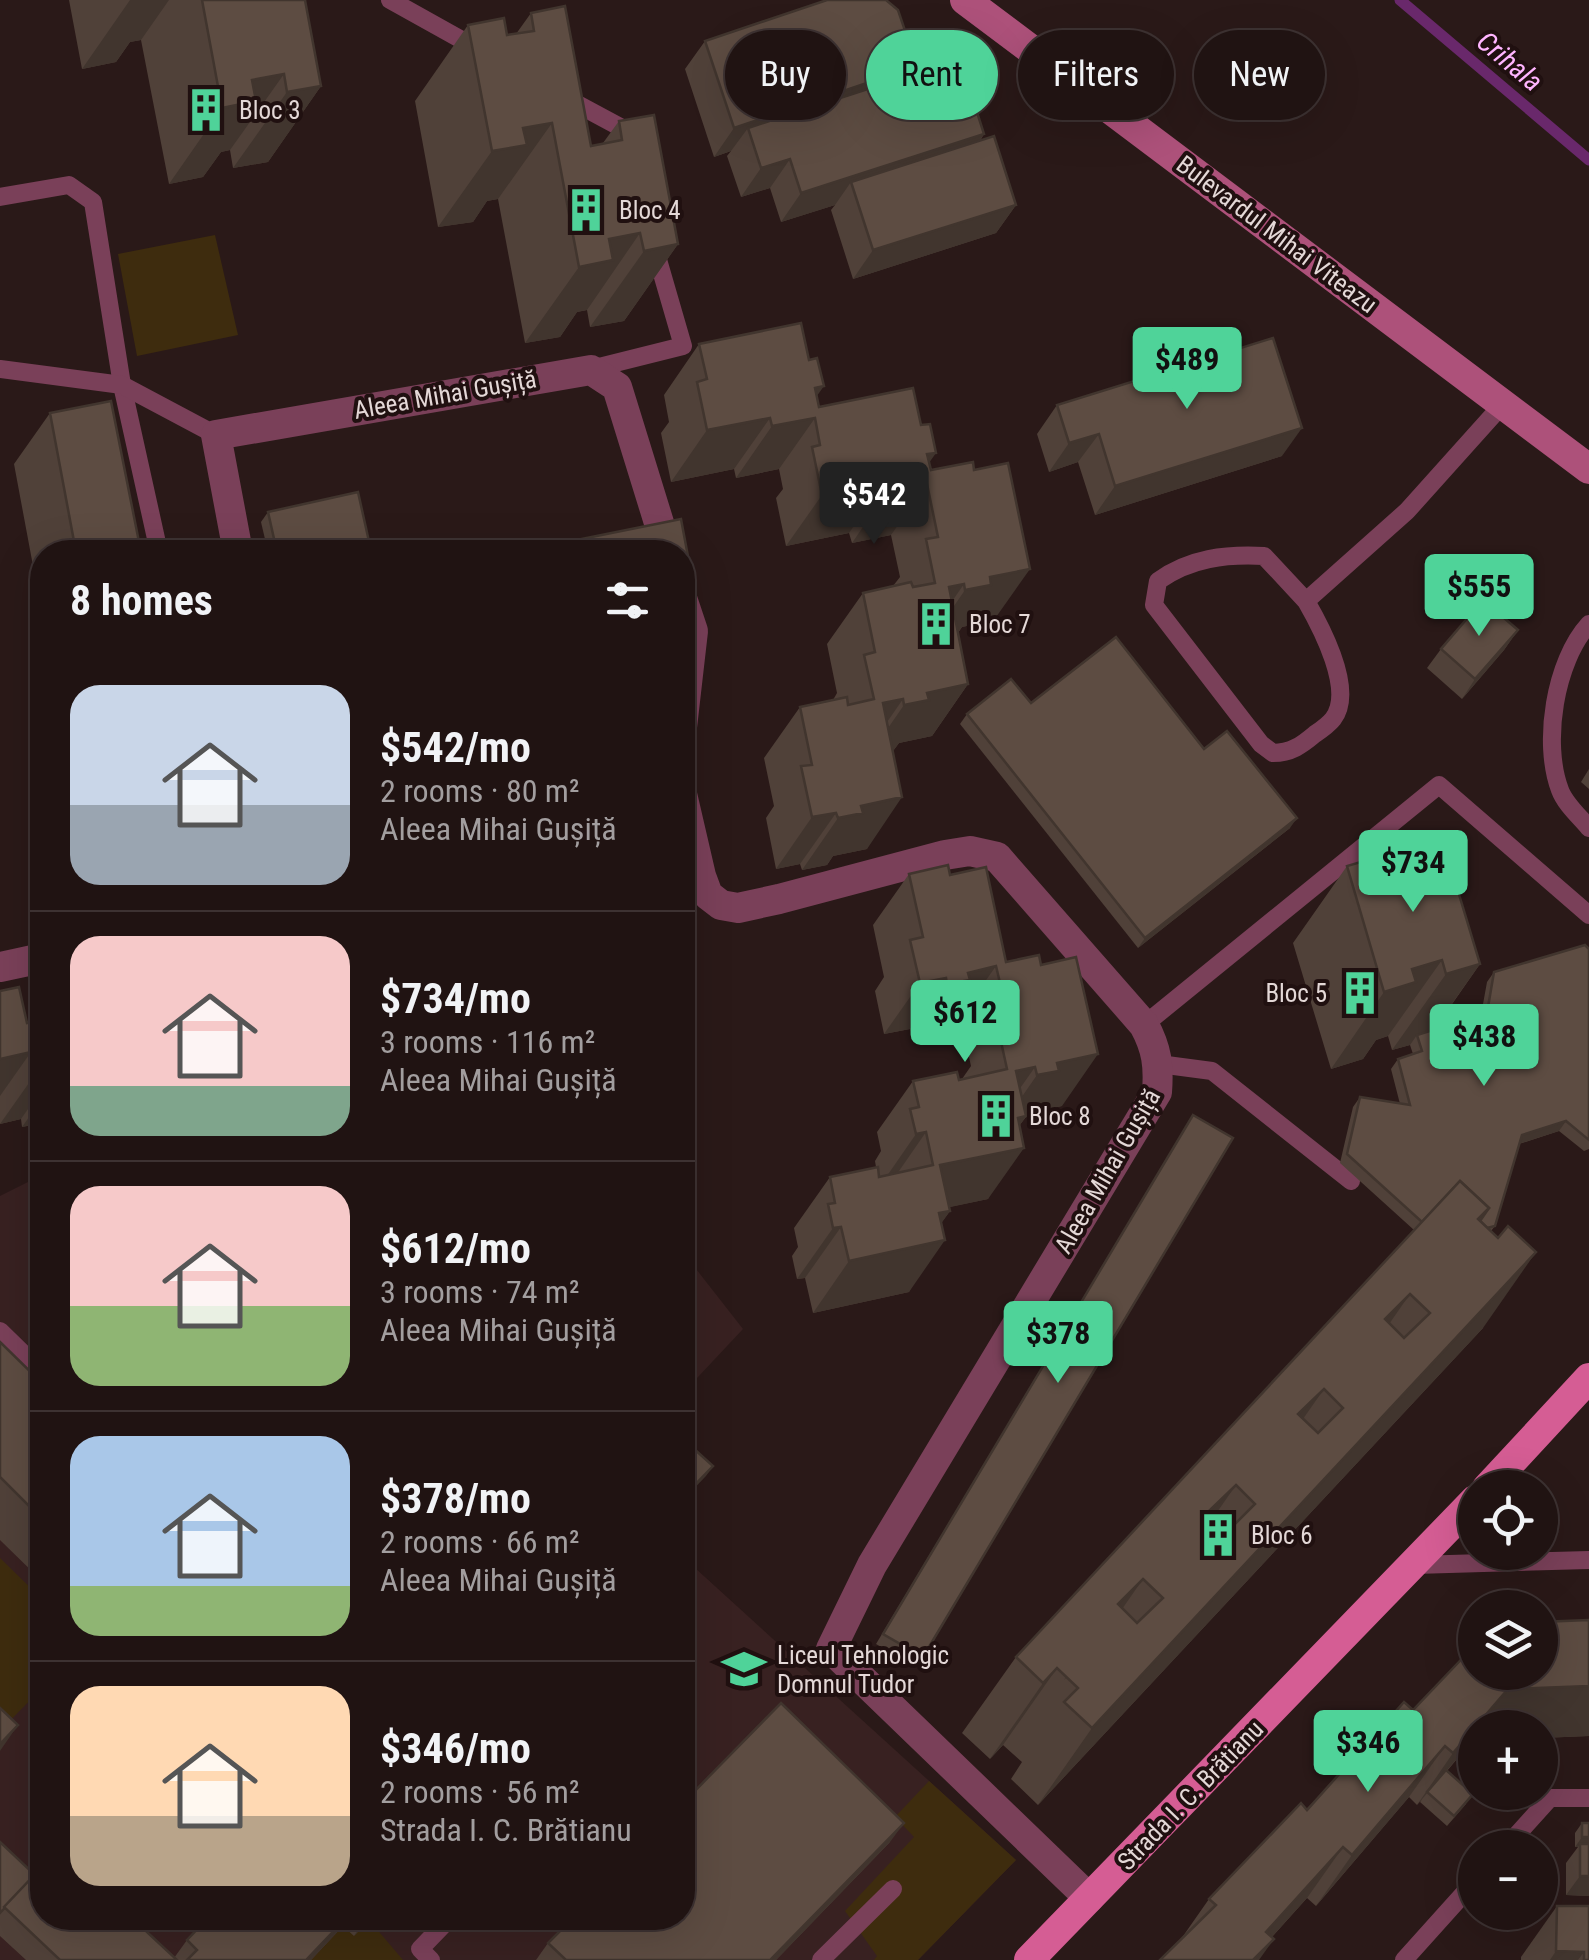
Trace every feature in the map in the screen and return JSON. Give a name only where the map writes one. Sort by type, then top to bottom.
[{"type":"main road","name":"Bulevardul Mihai Viteazu","points":[[965,0],[1589,469]]},
{"type":"main road","points":[[1504,1470],[1589,1378]]},
{"type":"main road","name":"Strada I. C. Brătianu","points":[[1030,1960],[1458,1518]]},
{"type":"street","name":"Aleea Mihai Gușiță","points":[[216,435],[591,370]]},
{"type":"street","points":[[591,370],[617,387],[664,540]]},
{"type":"street","points":[[216,435],[236,540]]},
{"type":"street","name":"Aleea Mihai Gușiță","points":[[695,850],[708,895],[721,906],[738,908],[945,855],[970,852],[997,857],[1144,1025],[1154,1044],[1159,1064],[1157,1092],[872,1565],[831,1649],[1089,1898]]},
{"type":"street","points":[[0,967],[30,961]]},
{"type":"lane","points":[[390,0],[488,54]]},
{"type":"lane","points":[[554,91],[620,128],[631,164]]},
{"type":"lane","points":[[0,197],[69,185],[93,202],[122,386],[156,540]]},
{"type":"lane","points":[[591,370],[683,346],[652,237]]},
{"type":"lane","points":[[0,369],[122,386],[216,435]]},
{"type":"lane","points":[[1306,601],[1408,511],[1503,404]]},
{"type":"lane","points":[[1230,554],[1264,556],[1306,601],[1323,629],[1341,699],[1334,717],[1311,738],[1298,748],[1273,753],[1261,744],[1154,604],[1154,589],[1168,574],[1201,560],[1230,554]]},
{"type":"lane","points":[[1589,624],[1574,640],[1562,669],[1552,755],[1561,794],[1589,828]]},
{"type":"lane","points":[[1144,1025],[1439,785],[1589,915]]},
{"type":"lane","points":[[1159,1064],[1212,1071],[1350,1180]]},
{"type":"lane","points":[[0,1331],[30,1360]]},
{"type":"lane","points":[[1415,1565],[1589,1560]]},
{"type":"lane","points":[[1522,1830],[1550,1798],[1589,1798]]},
{"type":"lane","points":[[821,1960],[893,1890]]},
{"type":"lane","points":[[1404,1960],[1458,1900]]},
{"type":"lane","points":[[431,1960],[420,1950],[439,1930]]},
{"type":"shaded area","points":[[215,235],[238,335],[137,356],[118,254]]},
{"type":"shaded area","name":"Liceul Tehnologic Domnul Tudor","points":[[30,1181],[30,1930],[695,1930],[695,1568],[1016,1860],[918,1960],[0,1960],[0,1196]]},
{"type":"shaded area","points":[[695,1268],[743,1329],[695,1380]]},
{"type":"shaded area","points":[[0,1558],[30,1587],[30,1700],[0,1731]]},
{"type":"shaded area","points":[[929,1781],[1016,1860],[918,1960],[874,1960],[877,1956],[845,1911],[914,1837],[895,1817]]},
{"type":"shaded area","points":[[339,1930],[354,1935],[359,1930],[378,1930],[403,1960],[311,1960]]},
{"type":"building","points":[[202,0],[305,0],[321,86],[287,92],[284,74],[252,80],[256,101],[222,108]]},
{"type":"building","points":[[827,0],[886,0],[898,10],[905,30],[866,30],[866,83],[846,90],[846,30],[738,30]]},
{"type":"building","points":[[565,6],[591,146],[622,140],[619,121],[654,115],[678,244],[644,251],[640,233],[609,239],[613,260],[579,267],[552,123],[523,128],[527,145],[492,151],[468,25],[504,18],[507,35],[534,31],[531,13]]},
{"type":"building","points":[[725,34],[725,101],[705,41]]},
{"type":"building","points":[[866,90],[866,120],[980,120],[984,134],[801,193],[790,159],[761,168],[748,128],[773,120],[846,120],[846,96]]},
{"type":"building","points":[[731,120],[758,120],[734,128]]},
{"type":"building","points":[[994,136],[1016,205],[873,250],[851,182]]},
{"type":"building","points":[[801,323],[809,360],[817,358],[824,386],[815,388],[819,407],[913,388],[921,425],[930,424],[936,453],[927,454],[931,470],[973,462],[974,470],[1008,463],[1030,569],[990,577],[991,585],[965,590],[964,584],[949,587],[968,684],[927,693],[929,700],[904,705],[903,699],[883,703],[902,797],[861,806],[863,813],[838,818],[836,813],[812,817],[801,766],[812,765],[800,707],[847,697],[848,705],[874,699],[864,655],[875,652],[863,593],[911,582],[913,587],[935,583],[926,539],[938,537],[927,484],[887,492],[885,481],[822,495],[812,447],[820,445],[815,418],[772,426],[770,418],[707,430],[697,382],[707,379],[699,344]]},
{"type":"building","points":[[1273,338],[1302,428],[1115,486],[1099,434],[1069,443],[1057,405]]},
{"type":"building","points":[[111,401],[139,540],[74,540],[50,413]]},
{"type":"building","points":[[358,492],[369,540],[274,540],[268,512]]},
{"type":"building","points":[[681,519],[685,540],[577,540]]},
{"type":"building","points":[[1483,600],[1518,630],[1475,679],[1441,649]]},
{"type":"building","points":[[1116,637],[1204,749],[1227,731],[1297,818],[1145,938],[967,714],[1011,679],[1031,703]]},
{"type":"building","points":[[1442,838],[1480,964],[1446,974],[1442,960],[1412,969],[1416,982],[1384,992],[1347,866],[1381,856],[1386,873],[1414,864],[1409,847]]},
{"type":"building","points":[[948,865],[950,875],[986,867],[1006,962],[1039,955],[1041,965],[1076,957],[1098,1054],[1057,1063],[1059,1071],[1037,1075],[1035,1067],[1016,1071],[1026,1116],[1018,1118],[1024,1148],[940,1165],[950,1211],[939,1213],[945,1240],[849,1261],[841,1227],[833,1228],[828,1204],[835,1203],[830,1177],[878,1167],[879,1177],[933,1165],[926,1132],[916,1134],[910,1109],[919,1107],[913,1081],[957,1072],[959,1080],[1007,1069],[998,1028],[1010,1025],[996,966],[968,973],[970,980],[947,984],[946,978],[920,983],[910,940],[923,937],[909,874]]},
{"type":"building","points":[[1585,945],[1589,949],[1589,1140],[1566,1121],[1522,1135],[1495,1226],[1487,1228],[1480,1221],[1489,1208],[1460,1181],[1422,1222],[1347,1154],[1360,1097],[1410,1105],[1398,1059],[1422,1051],[1417,1035],[1487,1013],[1494,972]]},
{"type":"building","points":[[19,987],[27,1023],[30,1022],[30,1052],[0,1059],[0,991]]},
{"type":"building","points":[[1193,1115],[1233,1138],[923,1657],[883,1634]]},
{"type":"building","name":"Bloc 6","points":[[1460,1181],[1489,1208],[1478,1219],[1498,1238],[1508,1226],[1536,1252],[1092,1728],[1064,1702],[1078,1688],[1057,1668],[1043,1683],[1016,1657]],"holes":[[[1410,1294],[1430,1313],[1404,1338],[1385,1319]],[[1324,1389],[1343,1408],[1318,1433],[1298,1414]],[[1236,1485],[1255,1504],[1230,1529],[1210,1510]],[[1143,1579],[1163,1598],[1137,1623],[1118,1604]]]},
{"type":"building","points":[[0,1342],[30,1371],[30,1507],[0,1477]]},
{"type":"building","points":[[695,1450],[713,1466],[695,1485]]},
{"type":"building","points":[[1589,1620],[1589,1686],[1558,1687],[1558,1621]]},
{"type":"building","points":[[1458,1663],[1458,1690],[1507,1690],[1490,1710],[1458,1710],[1458,1747],[1453,1753],[1445,1746],[1352,1855],[1343,1847],[1266,1932],[1274,1939],[1253,1960],[1160,1960],[1216,1905],[1209,1899],[1301,1803],[1307,1810],[1404,1702],[1413,1710]]},
{"type":"building","points":[[781,1703],[904,1823],[770,1960],[566,1960],[548,1943],[561,1930],[695,1930],[695,1791]]},
{"type":"building","points":[[0,1708],[18,1725],[0,1744]]},
{"type":"building","points":[[1446,1770],[1458,1781],[1459,1810],[1454,1816],[1427,1792]]},
{"type":"building","points":[[1582,1823],[1589,1823],[1589,1837],[1582,1837]]},
{"type":"building","points":[[0,1842],[30,1870],[30,1880],[0,1913]]},
{"type":"building","points":[[1580,1844],[1589,1844],[1589,1876],[1580,1876]]},
{"type":"building","points":[[30,1880],[30,1930],[145,1930],[177,1960],[60,1960],[4,1907]]},
{"type":"building","points":[[1558,1906],[1589,1906],[1589,1960],[1584,1960],[1584,1952],[1556,1951]]},
{"type":"building","points":[[197,1930],[335,1930],[306,1960],[187,1960],[197,1950],[187,1940]]},
{"type":"waterway","name":"Crihala","points":[[1400,0],[1589,160]]},
{"type":"place","name":"Bloc 3","points":[[206,110]]},
{"type":"place","name":"Bloc 4","points":[[586,210]]},
{"type":"place","name":"Bloc 7","points":[[936,624]]},
{"type":"place","name":"Bloc 5","points":[[1360,993]]},
{"type":"place","name":"Bloc 8","points":[[996,1116]]},
{"type":"place","name":"Bloc 6","points":[[1218,1535]]},
{"type":"place","name":"Liceul Tehnologic Domnul Tudor","points":[[744,1669]]}]
